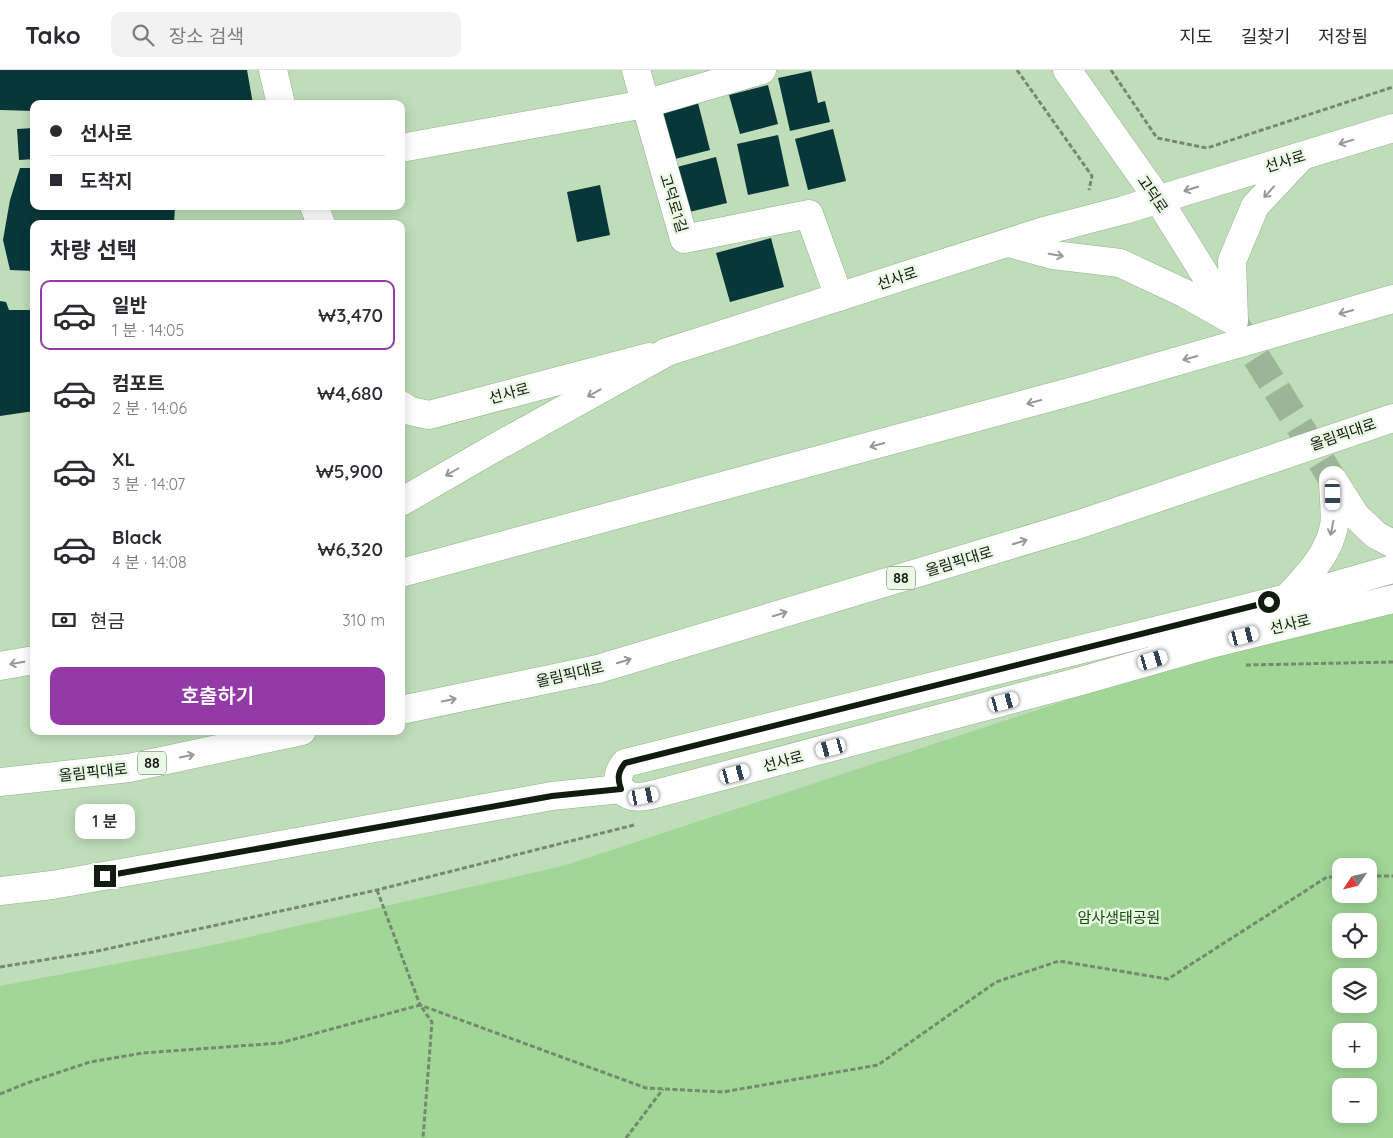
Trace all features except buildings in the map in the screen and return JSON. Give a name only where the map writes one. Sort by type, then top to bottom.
[{"type":"main road","points":[[273,70],[280,100]]},
{"type":"main road","name":"고덕로1길","points":[[636,70],[684,239],[809,214],[839,297]]},
{"type":"main road","points":[[405,147],[645,104],[762,70]]},
{"type":"main road","name":"고덕로","points":[[1067,70],[1158,200],[1234,321]]},
{"type":"main road","name":"선사로","points":[[405,408],[410,412],[429,414],[667,352],[1044,231],[1158,200],[1393,128]]},
{"type":"main road","points":[[1234,321],[1232,261],[1256,206],[1302,156]]},
{"type":"main road","points":[[1009,242],[1053,255],[1120,263],[1184,293],[1234,321]]},
{"type":"main road","points":[[405,573],[1081,389],[1393,299]]},
{"type":"main road","points":[[405,500],[667,352]]},
{"type":"main road","name":"올림픽대로","points":[[405,709],[607,666],[1080,524],[1393,418]]},
{"type":"main road","points":[[1288,597],[1317,565],[1326,550],[1334,526],[1333,480],[1356,516],[1376,535],[1393,544]]},
{"type":"main road","name":"선사로","points":[[1393,569],[1323,589],[625,763],[619,771],[618,780],[621,789],[627,794],[635,796],[677,789],[1081,681],[1207,645],[1393,599]]},
{"type":"main road","points":[[0,666],[30,661]]},
{"type":"main road","name":"올림픽대로","points":[[0,782],[129,768],[283,735]]},
{"type":"main road","points":[[0,891],[61,884],[552,796],[621,789]]},
{"type":"path","points":[[1017,70],[1092,176]]},
{"type":"path","points":[[1111,70],[1157,138],[1207,148],[1393,87]]},
{"type":"path","points":[[1378,876],[1393,876]]},
{"type":"path","points":[[0,1094],[90,1062],[143,1053],[280,1043],[420,1005],[646,1088],[723,1092],[878,1065],[996,982],[1059,961],[1168,979],[1327,877],[1332,877]]},
{"type":"path","points":[[377,890],[420,1005],[432,1022],[423,1138]]},
{"type":"path","points":[[626,1138],[663,1089]]},
{"type":"green space","name":"암사생태공원","points":[[1393,590],[1393,1138],[0,1138],[0,986],[209,946],[563,866],[1186,661]]},
{"type":"tunnel","points":[[1234,322],[1277,390]]},
{"type":"tunnel","points":[[1277,390],[1333,480]]},
{"type":"route","points":[[105,876],[552,796],[621,789],[618,780],[619,771],[625,763],[1269,602]]}]
